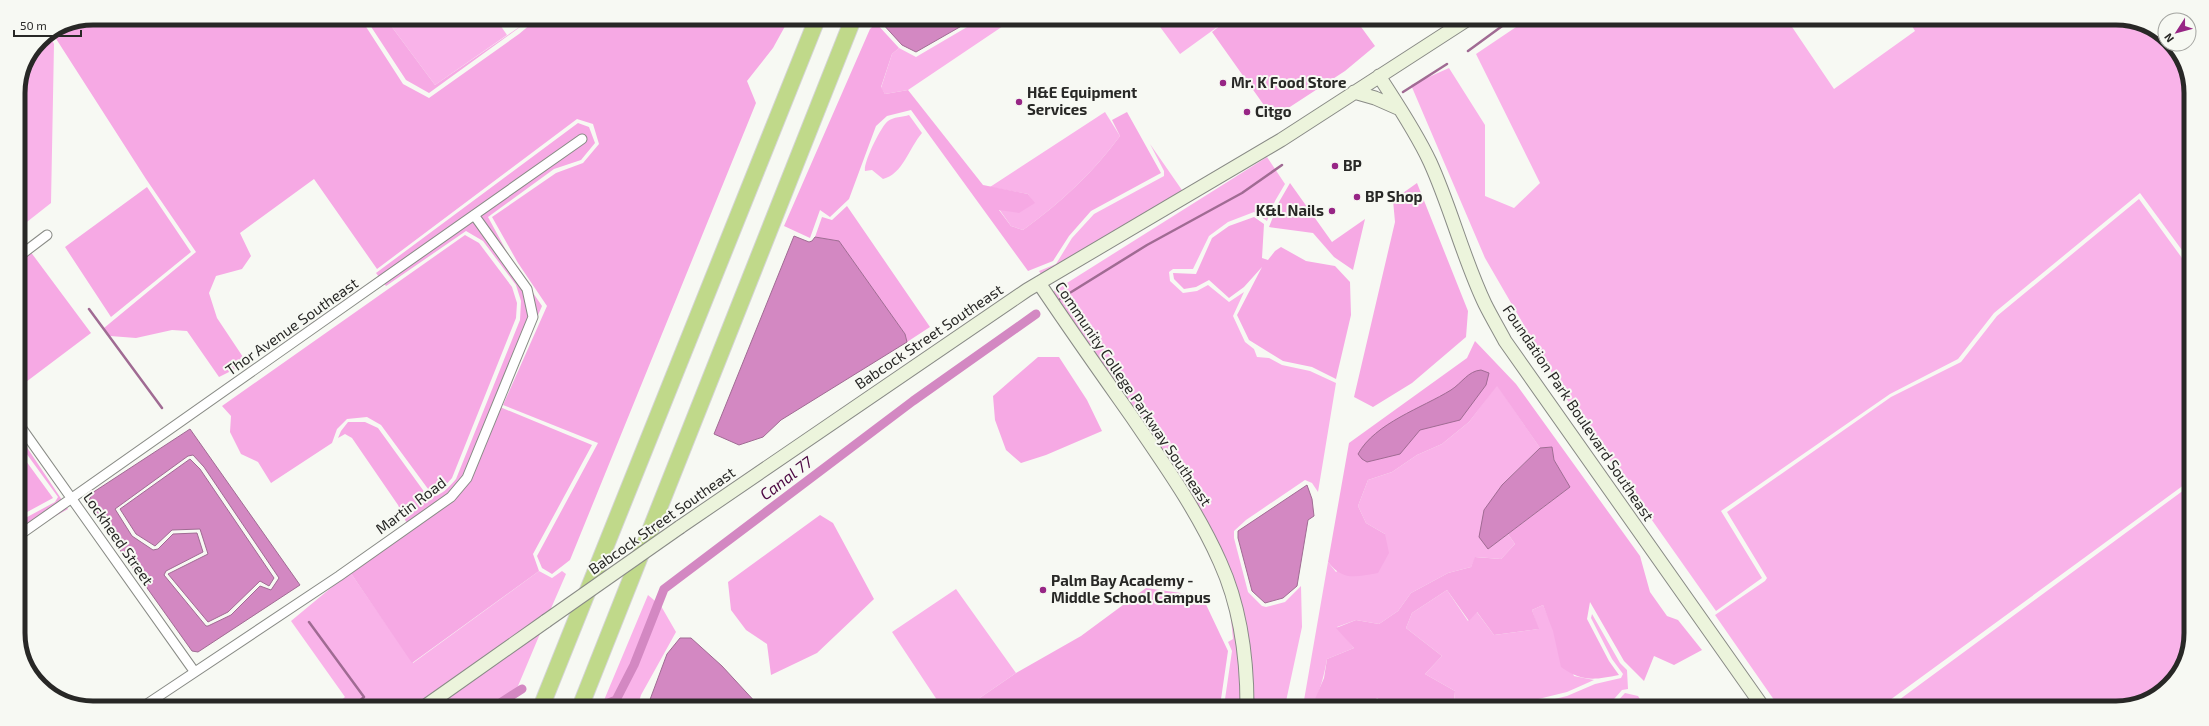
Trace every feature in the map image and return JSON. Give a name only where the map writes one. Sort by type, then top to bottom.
[{"type":"highway","points":[[544,701],[815,25]]},
{"type":"highway","points":[[583,701],[850,25]]},
{"type":"main road","name":"Babcock Street Southeast","points":[[433,701],[680,526],[1039,283],[1231,171],[1459,25]]},
{"type":"main road","name":"Foundation Park Boulevard Southeast","points":[[1379,76],[1400,109],[1429,161],[1446,200],[1463,250],[1485,304],[1505,341],[1759,701]]},
{"type":"main road","points":[[1354,92],[1375,98],[1400,109]]},
{"type":"main road","name":"Community College Parkway Southeast","points":[[1039,283],[1170,473],[1196,514],[1220,562],[1231,592],[1240,629],[1247,676],[1247,701]]},
{"type":"street","name":"Thor Avenue Southeast","points":[[25,531],[582,139]]},
{"type":"street","name":"Martin Road","points":[[151,701],[194,671],[339,576],[451,497],[468,478],[533,317],[527,289],[474,215]]},
{"type":"street","points":[[25,252],[47,236]]},
{"type":"street","name":"Lockheed Street","points":[[25,433],[194,671]]},
{"type":"shaded area","points":[[93,25],[365,25],[403,84],[429,98],[530,25],[786,25],[773,48],[747,81],[756,103],[570,560],[552,574],[542,568],[537,556],[598,443],[503,405],[547,306],[518,263],[492,217],[556,173],[583,163],[599,144],[593,124],[577,119],[377,269],[314,179],[240,233],[251,256],[242,269],[216,276],[209,293],[217,318],[247,363],[219,377],[187,331],[172,330],[136,338],[110,336],[104,328],[196,252],[146,179],[55,36],[79,26]]},
{"type":"shaded area","points":[[370,25],[390,25],[435,85],[523,25],[429,93],[406,80]]},
{"type":"shaded area","points":[[390,25],[500,25],[507,35],[435,85]]},
{"type":"shaded area","points":[[874,25],[878,25],[899,48],[892,54],[881,87],[885,94],[908,90],[983,185],[1028,194],[1035,203],[1019,213],[999,210],[1011,226],[1023,230],[1075,187],[1110,150],[1120,136],[1112,120],[1127,112],[1161,173],[1091,211],[1069,236],[1053,261],[1028,271],[911,110],[887,116],[876,126],[849,199],[830,217],[820,210],[810,238],[784,226],[870,29]]},
{"type":"shaded area","points":[[884,25],[963,25],[916,52],[902,45]]},
{"type":"shaded area","points":[[970,25],[1005,25],[908,90],[885,94],[881,88],[892,54],[899,48],[916,57]]},
{"type":"shaded area","points":[[1159,25],[1220,25],[1180,54]]},
{"type":"shaded area","points":[[1221,25],[1360,25],[1375,46],[1345,71],[1273,118],[1212,32]]},
{"type":"shaded area","points":[[1519,25],[1791,25],[1834,89],[1915,31],[1911,25],[2116,25],[2134,27],[2150,34],[2157,39],[2157,52],[2170,52],[2175,59],[2182,75],[2184,88],[2184,253],[2140,193],[1994,313],[1958,359],[1890,394],[1721,511],[1762,578],[1716,611],[1568,401],[1485,258],[1411,85],[1449,68],[1485,125],[1485,196],[1514,208],[1540,183],[1476,54]]},
{"type":"shaded area","points":[[52,40],[54,44],[51,203],[25,223],[26,79],[36,55]]},
{"type":"shaded area","points":[[1105,112],[1120,136],[1110,150],[1075,187],[1037,220],[1023,230],[1011,226],[999,209],[1034,203],[1028,194],[990,187]]},
{"type":"shaded area","points":[[909,115],[922,133],[901,166],[896,172],[883,179],[872,170],[865,171],[870,153],[885,124],[893,119]]},
{"type":"shaded area","points":[[578,123],[589,127],[595,143],[581,160],[554,169],[488,217],[514,265],[542,306],[500,407],[592,445],[533,554],[539,571],[412,663],[350,572],[409,528],[398,505],[352,438],[345,434],[338,438],[348,422],[365,422],[378,428],[428,497],[440,494],[456,479],[520,320],[521,301],[516,285],[483,241],[466,231],[386,286],[376,273]]},
{"type":"shaded area","points":[[1150,144],[1184,193],[1042,276],[1039,271],[1056,264],[1072,238],[1094,214],[1164,176],[1164,171]]},
{"type":"shaded area","points":[[1267,157],[1285,184],[1275,201],[1267,221],[1254,212],[1228,222],[1209,236],[1193,269],[1173,269],[1169,272],[1170,281],[1183,293],[1197,291],[1208,285],[1229,302],[1244,292],[1233,316],[1245,342],[1254,349],[1257,357],[1269,358],[1282,365],[1310,371],[1336,383],[1318,492],[1312,483],[1305,480],[1246,520],[1234,531],[1234,538],[1248,592],[1262,606],[1266,607],[1285,602],[1301,586],[1302,627],[1286,701],[1251,701],[1236,591],[1051,293]]},
{"type":"shaded area","points":[[1290,183],[1332,242],[1365,219],[1353,270],[1334,257],[1313,233],[1269,227],[1279,202]]},
{"type":"shaded area","points":[[1417,183],[1468,311],[1466,337],[1412,383],[1373,407],[1354,397],[1395,222],[1393,200]]},
{"type":"shaded area","points":[[147,187],[191,252],[111,317],[65,247]]},
{"type":"shaded area","points":[[2139,199],[2184,261],[2184,485],[1889,701],[1775,701],[1715,615],[1765,581],[1767,578],[1727,512],[1891,397],[1961,362],[1997,316]]},
{"type":"shaded area","points":[[847,206],[930,327],[907,342],[905,334],[839,241],[815,237],[822,217],[832,220]]},
{"type":"shaded area","points":[[1254,217],[1264,224],[1262,258],[1268,260],[1275,251],[1281,247],[1306,261],[1335,266],[1350,282],[1351,315],[1336,379],[1312,367],[1283,361],[1249,340],[1237,315],[1262,267],[1244,287],[1229,298],[1209,280],[1196,287],[1184,289],[1174,279],[1173,273],[1196,274],[1212,238],[1229,226]]},
{"type":"shaded area","points":[[465,235],[479,243],[512,287],[517,303],[516,318],[452,478],[444,487],[431,493],[381,425],[367,417],[347,419],[337,429],[332,443],[271,483],[258,462],[241,454],[230,432],[231,416],[222,406]]},
{"type":"shaded area","points":[[794,236],[809,242],[815,237],[839,241],[905,334],[907,342],[781,420],[763,437],[739,445],[714,434]]},
{"type":"shaded area","points":[[27,247],[91,333],[25,383],[25,248]]},
{"type":"shaded area","points":[[1475,341],[1516,384],[1640,556],[1650,592],[1667,616],[1678,620],[1702,650],[1674,665],[1654,656],[1644,681],[1624,661],[1590,602],[1587,619],[1609,661],[1619,675],[1595,679],[1582,677],[1568,672],[1561,667],[1553,631],[1543,605],[1532,610],[1539,629],[1494,635],[1477,612],[1469,621],[1447,590],[1412,613],[1406,628],[1442,656],[1425,674],[1455,691],[1454,701],[1381,701],[1377,698],[1375,701],[1341,701],[1338,699],[1337,701],[1314,701],[1324,678],[1327,659],[1354,648],[1336,628],[1356,620],[1379,624],[1398,611],[1411,593],[1448,573],[1471,567],[1475,557],[1501,559],[1515,544],[1508,534],[1570,487],[1554,460],[1552,447],[1540,448],[1497,386],[1469,422],[1442,444],[1417,455],[1392,472],[1368,480],[1358,506],[1366,523],[1385,534],[1389,553],[1378,573],[1363,576],[1344,575],[1328,562],[1349,443],[1467,358]]},
{"type":"shaded area","points":[[1038,357],[1059,357],[1087,400],[1102,431],[1046,455],[1021,463],[1006,450],[995,420],[993,396]]},
{"type":"shaded area","points":[[1481,370],[1489,373],[1486,385],[1460,420],[1420,430],[1400,454],[1367,462],[1358,454],[1376,433],[1387,425],[1451,390],[1472,373]]},
{"type":"shaded area","points":[[1497,385],[1540,448],[1502,485],[1488,549],[1508,534],[1515,544],[1501,559],[1476,557],[1471,567],[1448,573],[1411,593],[1398,611],[1379,624],[1356,620],[1337,627],[1354,648],[1327,659],[1325,672],[1315,701],[1304,701],[1328,562],[1336,572],[1385,534],[1366,523],[1358,506],[1368,480],[1392,472],[1417,455],[1442,444],[1469,422]]},
{"type":"shaded area","points":[[190,429],[300,585],[198,652],[192,651],[95,515],[89,501],[92,493]],"holes":[[[193,455],[204,467],[279,578],[271,590],[260,586],[231,615],[208,626],[206,626],[164,575],[166,571],[203,552],[197,533],[173,534],[158,549],[153,550],[132,536],[115,509],[188,456]]]},
{"type":"shaded area","points":[[25,444],[68,509],[25,533],[25,518],[55,502],[58,497],[25,452]]},
{"type":"shaded area","points":[[1552,447],[1554,460],[1570,487],[1488,549],[1479,537],[1484,510],[1502,485],[1540,448]]},
{"type":"shaded area","points":[[190,459],[200,469],[274,578],[269,586],[260,581],[228,612],[208,622],[168,574],[208,554],[200,529],[172,530],[155,546],[136,534],[120,509]]},
{"type":"shaded area","points":[[25,460],[53,498],[25,513]]},
{"type":"shaded area","points":[[1307,485],[1312,499],[1314,516],[1308,520],[1297,586],[1283,598],[1265,603],[1252,591],[1238,538],[1238,531]]},
{"type":"shaded area","points":[[2184,490],[2184,633],[2182,651],[2173,671],[2158,687],[2138,697],[2116,701],[1898,701]]},
{"type":"shaded area","points":[[820,515],[833,523],[874,599],[817,653],[771,675],[767,644],[746,630],[731,610],[728,582]]},
{"type":"shaded area","points":[[539,571],[552,578],[562,571],[566,574],[549,613],[425,701],[340,701],[345,697],[291,621],[350,572],[413,663]]},
{"type":"shaded area","points":[[1146,588],[1202,596],[1228,651],[1221,701],[975,701],[1016,673],[1081,636]]},
{"type":"shaded area","points":[[956,589],[1016,673],[975,701],[938,701],[892,632]]},
{"type":"shaded area","points":[[1447,590],[1468,621],[1476,611],[1494,635],[1538,629],[1532,610],[1543,605],[1574,676],[1594,680],[1567,692],[1530,701],[1454,701],[1455,691],[1425,674],[1442,656],[1406,628],[1412,613]]},
{"type":"shaded area","points":[[648,595],[661,606],[676,632],[641,695],[639,701],[604,701]]},
{"type":"shaded area","points":[[1230,609],[1242,677],[1242,701],[1225,701],[1232,651],[1228,642],[1233,639]]},
{"type":"shaded area","points":[[1592,614],[1620,663],[1627,670],[1628,689],[1622,690],[1612,701],[1547,701],[1567,696],[1595,684],[1621,678],[1623,674],[1612,659],[1591,618]]},
{"type":"shaded area","points":[[542,629],[512,701],[441,701]]},
{"type":"shaded area","points":[[680,638],[691,638],[722,666],[754,701],[649,701],[667,654]]},
{"type":"shaded area","points":[[1625,693],[1638,696],[1641,701],[1618,701]]},
{"type":"waterway","points":[[1468,51],[1504,25]]},
{"type":"waterway","points":[[1403,92],[1447,64]]},
{"type":"waterway","points":[[1060,299],[1147,245],[1242,193],[1282,165]]},
{"type":"waterway","points":[[89,309],[162,408]]},
{"type":"waterway","name":"Canal 77","points":[[614,701],[616,700],[634,665],[664,589],[913,401],[1036,314]]},
{"type":"waterway","points":[[309,622],[364,697],[360,701]]},
{"type":"waterway","name":"Canal 77","points":[[503,701],[522,689]]},
{"type":"place","name":"Mr. K Food Store","points":[[1223,83]]},
{"type":"place","name":"H&E Equipment Services","points":[[1019,102]]},
{"type":"place","name":"Citgo","points":[[1247,112]]},
{"type":"place","name":"BP","points":[[1335,166]]},
{"type":"place","name":"BP Shop","points":[[1357,197]]},
{"type":"place","name":"K&L Nails","points":[[1332,211]]},
{"type":"place","name":"Palm Bay Academy - Middle School Campus","points":[[1043,590]]}]
